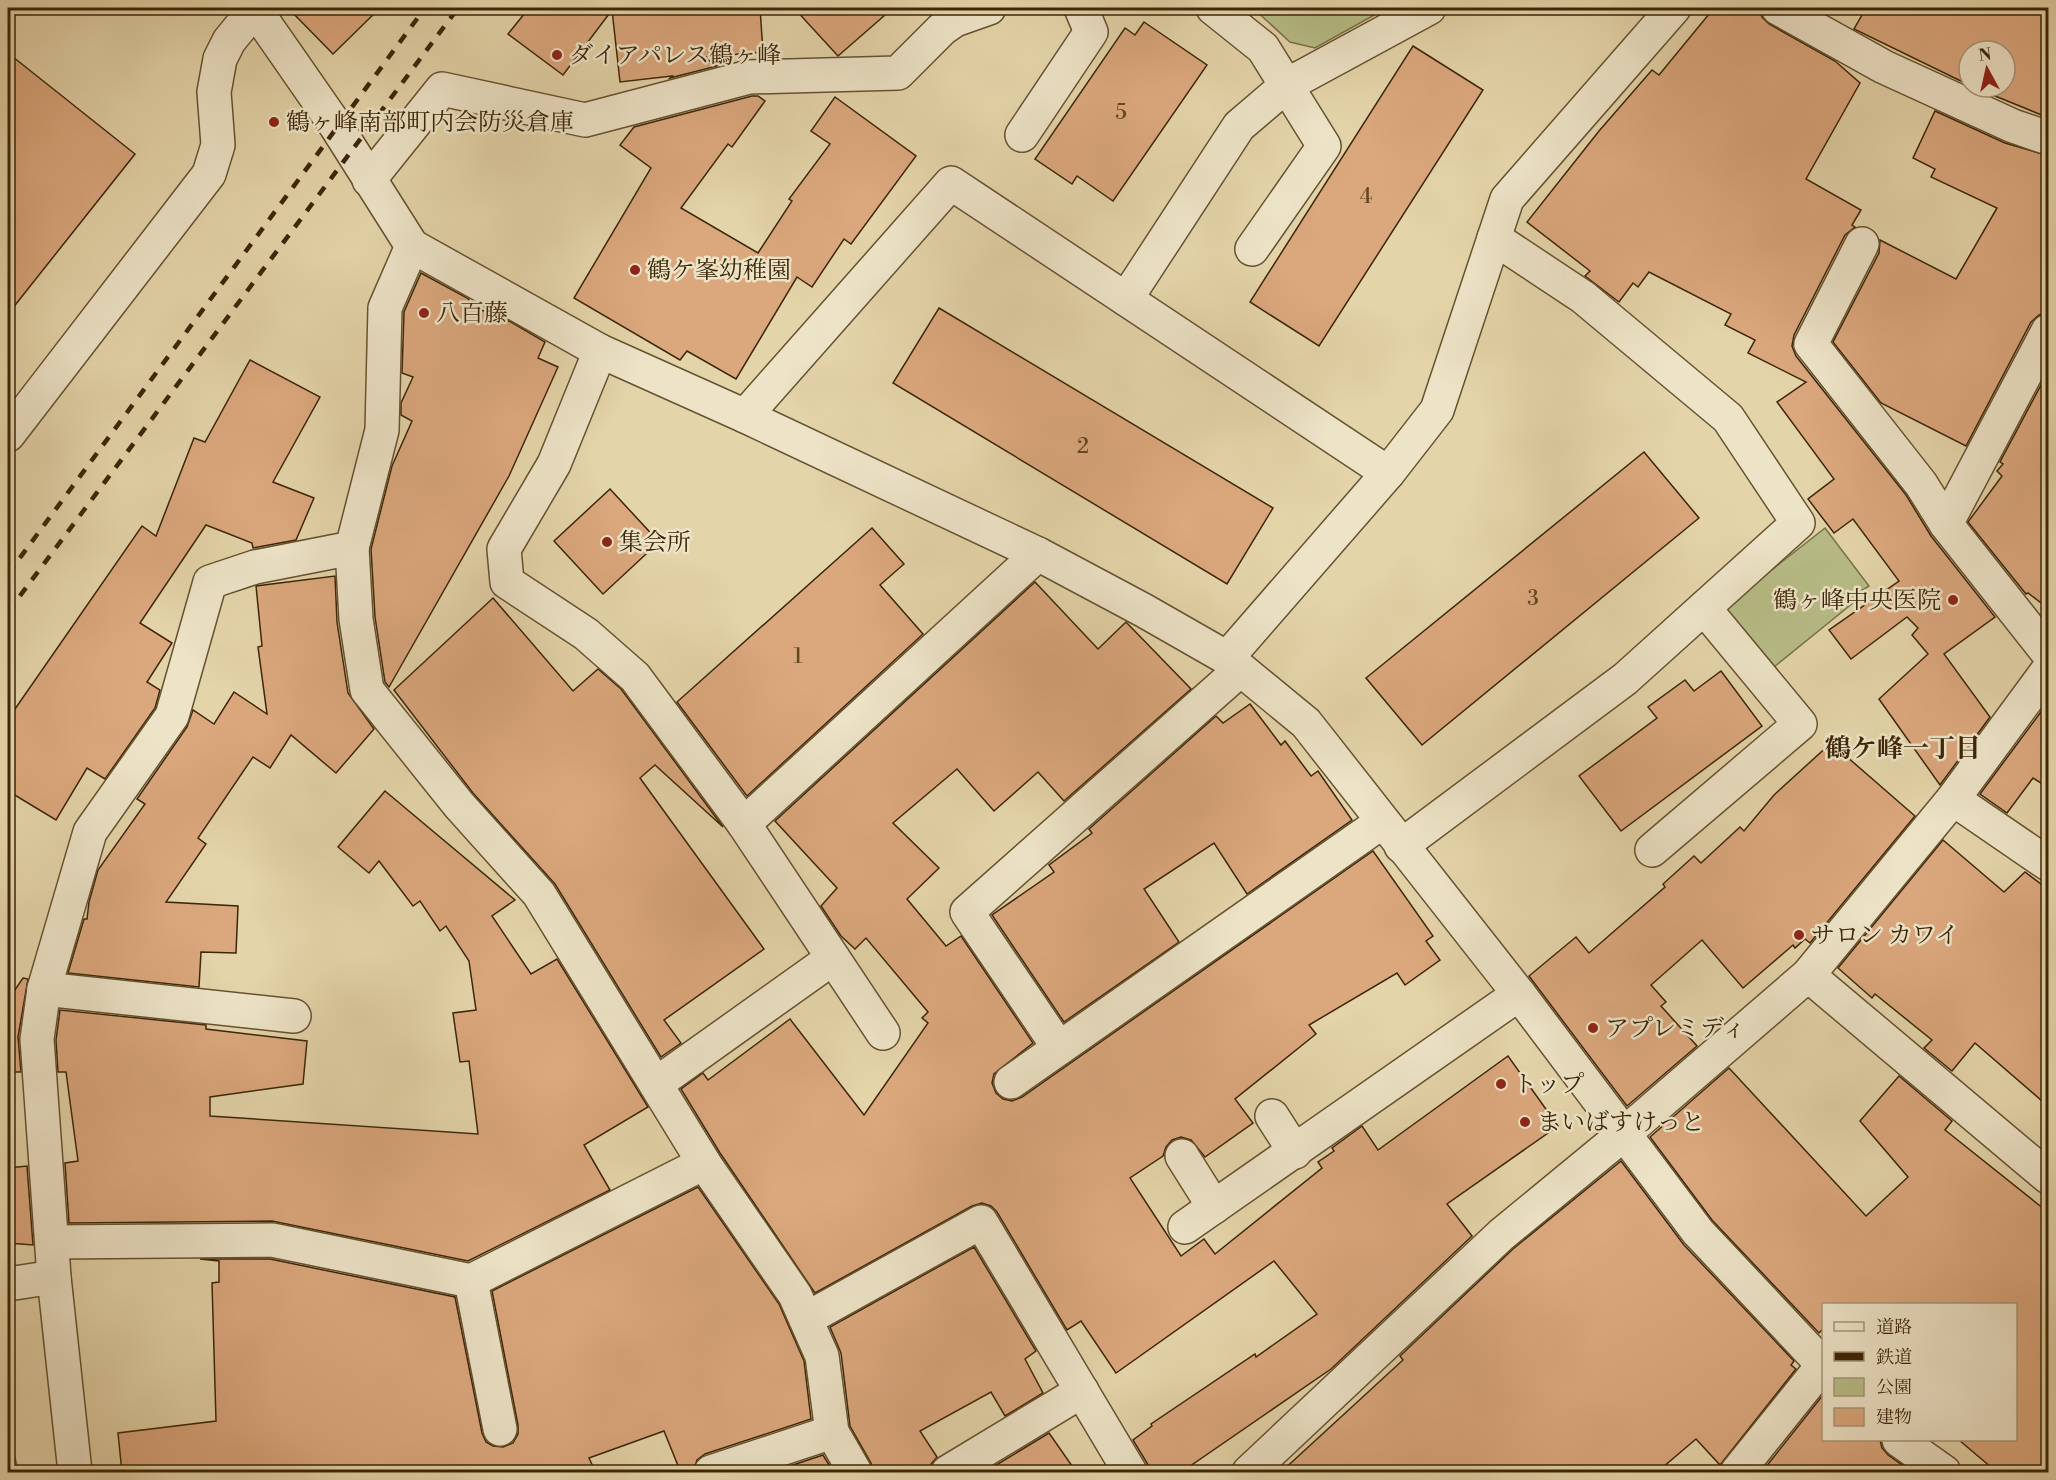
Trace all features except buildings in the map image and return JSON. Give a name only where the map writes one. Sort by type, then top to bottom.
[{"type":"street","points":[[8,435],[209,174],[218,145],[214,92],[220,59],[229,41],[255,8],[336,126],[412,246],[600,351],[745,416],[1038,554],[1234,664],[1306,723],[1518,994],[1698,1232],[1822,1365]]},
{"type":"street","points":[[369,180],[442,89],[585,120],[750,77],[898,73],[936,17],[955,20],[989,8]]},
{"type":"street","points":[[1022,135],[1091,32],[1081,8]]},
{"type":"street","points":[[1213,8],[1263,48],[1324,146],[1252,249]]},
{"type":"street","points":[[1126,299],[1239,126],[1287,85],[1429,8]]},
{"type":"street","points":[[1059,1048],[967,912],[1234,664],[1388,473],[1437,410],[1508,199],[1674,8]]},
{"type":"street","points":[[1778,8],[1884,67],[2013,126],[2049,138]]},
{"type":"street","points":[[745,416],[951,183],[1388,473]]},
{"type":"street","points":[[1011,1082],[1059,1048],[1392,834],[1626,679],[1798,523],[1728,418],[1583,297],[1494,238]]},
{"type":"street","points":[[1862,244],[1811,344],[1921,484],[1946,524],[2049,653]]},
{"type":"street","points":[[412,246],[385,308],[382,430],[352,548],[356,619],[367,690],[459,805],[539,894],[705,1163],[795,1295],[822,1356],[831,1432],[855,1473]]},
{"type":"street","points":[[1946,524],[2049,331]]},
{"type":"street","points":[[600,351],[554,464],[504,549],[507,582],[586,634],[635,677],[744,824],[883,1033]]},
{"type":"street","points":[[75,1473],[54,1277],[37,1039],[44,989],[90,832],[172,716],[210,582],[255,567],[352,548]]},
{"type":"street","points":[[744,824],[1038,554]]},
{"type":"street","points":[[1652,850],[1800,724],[1704,608]]},
{"type":"street","points":[[1249,1473],[1501,1235],[1625,1133],[1808,975],[1953,799],[2049,670]]},
{"type":"street","points":[[1953,799],[2049,864]]},
{"type":"street","points":[[656,1084],[833,957]]},
{"type":"street","points":[[1808,975],[2049,1177]]},
{"type":"street","points":[[44,989],[294,1016]]},
{"type":"street","points":[[1185,1227],[1518,994]]},
{"type":"street","points":[[1272,1116],[1295,1152]]},
{"type":"street","points":[[1182,1156],[1214,1207]]},
{"type":"street","points":[[53,1242],[272,1240],[471,1281],[705,1163]]},
{"type":"street","points":[[806,1319],[981,1222],[1130,1473]]},
{"type":"street","points":[[8,1284],[54,1277]]},
{"type":"street","points":[[471,1281],[500,1429]]},
{"type":"street","points":[[1737,1473],[1822,1367]]},
{"type":"street","points":[[948,1473],[1082,1391]]},
{"type":"street","points":[[711,1473],[831,1432]]},
{"type":"street","points":[[1900,1441],[1944,1473]]},
{"type":"green space","points":[[1253,8],[1387,8],[1315,48],[1290,42]]},
{"type":"green space","points":[[1825,528],[1869,586],[1853,596],[1853,603],[1774,667],[1723,608]]},
{"type":"green space","points":[[8,1432],[19,1472],[8,1472]]},
{"type":"railway","points":[[8,574],[425,8]]},
{"type":"railway","points":[[8,612],[458,8]]},
{"type":"place","name":"ダイアパレス鶴ヶ峰","points":[[557,55]]},
{"type":"place","name":"鶴ヶ峰南部町内会防災倉庫","points":[[274,122]]},
{"type":"place","name":"鶴ケ峯幼稚園","points":[[635,270]]},
{"type":"place","name":"八百藤","points":[[424,313]]},
{"type":"place","name":"集会所","points":[[607,542]]},
{"type":"place","name":"鶴ヶ峰中央医院","points":[[1953,600]]},
{"type":"place","name":"サロン カワイ","points":[[1799,935]]},
{"type":"place","name":"アプレミディ","points":[[1593,1028]]},
{"type":"place","name":"トップ","points":[[1501,1084]]},
{"type":"place","name":"まいばすけっと","points":[[1525,1122]]},
{"type":"district","name":"鶴ケ峰一丁目","points":[[1903,748]]}]
